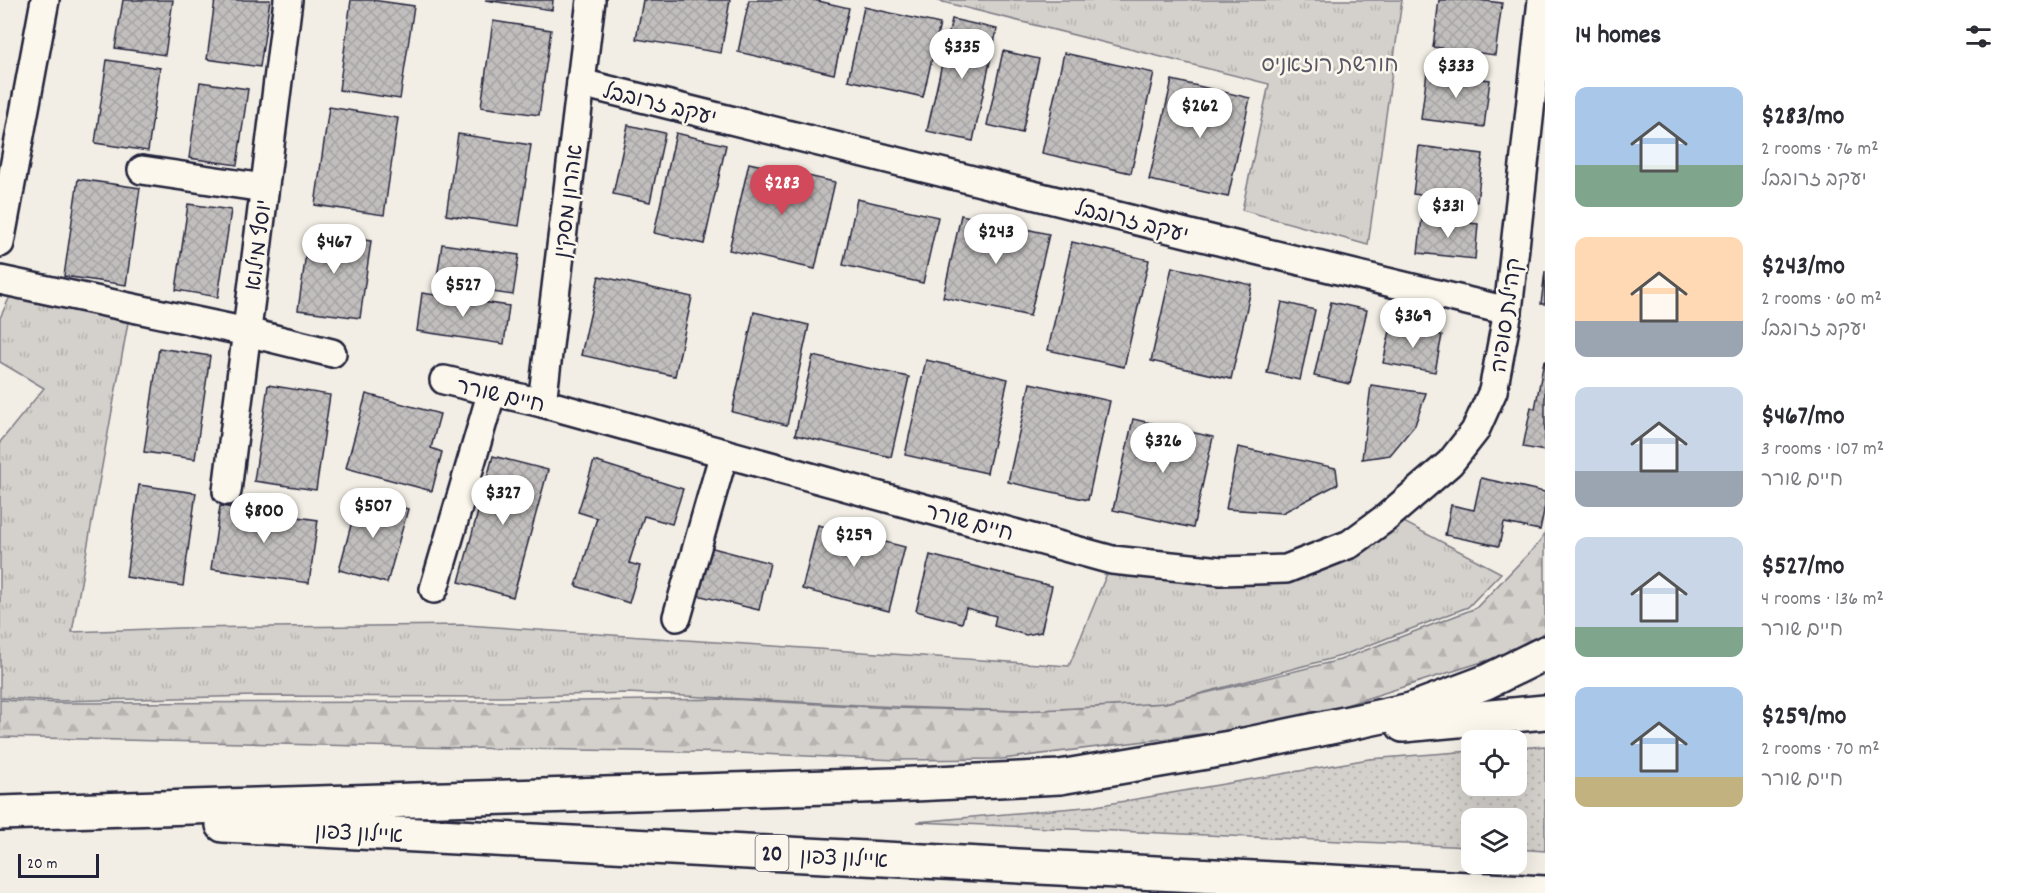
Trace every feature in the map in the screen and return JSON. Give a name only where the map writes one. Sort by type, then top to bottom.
[{"type":"highway","points":[[0,813],[989,782],[1060,777],[1298,734],[1411,710],[1486,682],[1545,653]]},
{"type":"highway","points":[[1298,734],[1545,712]]},
{"type":"highway","name":"איילון צפון","points":[[0,813],[1545,893]]},
{"type":"street","points":[[0,243],[45,0]]},
{"type":"street","name":"יוסף מילוא","points":[[227,490],[288,0]]},
{"type":"street","name":"אהרון מסקין","points":[[543,403],[591,0]]},
{"type":"street","name":"קהילת סופיה","points":[[1387,517],[1450,463],[1475,431],[1493,391],[1508,311],[1542,0]]},
{"type":"street","name":"יעקב זרובבל","points":[[581,83],[1508,311]]},
{"type":"street","points":[[142,170],[264,188]]},
{"type":"street","points":[[0,280],[247,332],[332,353]]},
{"type":"street","name":"חיים שורר","points":[[444,380],[543,403],[1112,560],[1221,571],[1287,569],[1350,544],[1387,517]]},
{"type":"street","points":[[435,589],[492,391]]},
{"type":"street","points":[[677,617],[724,453]]},
{"type":"green space","name":"חורשת רוזאניס","points":[[935,0],[1402,0],[1368,245],[1242,210],[1269,84]]},
{"type":"green space","points":[[13,290],[129,317],[72,632],[178,628],[466,625],[1069,666],[1110,566],[1237,577],[1402,521],[1501,573],[1468,607],[1341,656],[1165,703],[1022,711],[627,693],[501,697],[255,696],[60,701],[0,698],[0,442],[44,388],[0,362],[0,318]]},
{"type":"green space","points":[[1545,532],[1545,632],[1520,650],[1327,711],[1250,728],[1002,759],[898,760],[739,753],[0,737],[0,700],[59,703],[729,699],[891,708],[1022,711],[1165,703],[1340,660],[1476,608],[1539,543]]},
{"type":"green space","points":[[1545,746],[1545,851],[1527,850],[1527,808],[1461,808],[1461,847],[917,822],[1096,806],[1369,759],[1461,752],[1461,796],[1527,796],[1527,747]]},
{"type":"building","points":[[123,0],[173,0],[165,55],[115,48]]},
{"type":"building","points":[[215,0],[270,0],[260,67],[207,59]]},
{"type":"building","points":[[351,0],[372,0],[414,6],[400,99],[339,90]]},
{"type":"building","points":[[485,0],[553,0],[552,10]]},
{"type":"building","points":[[643,0],[730,0],[721,53],[636,39]]},
{"type":"building","points":[[749,0],[814,0],[849,8],[834,74],[738,52]]},
{"type":"building","points":[[1439,0],[1477,0],[1502,3],[1495,55],[1433,47]]},
{"type":"building","points":[[864,7],[940,24],[923,97],[848,80]]},
{"type":"building","points":[[952,19],[997,29],[973,141],[927,131]]},
{"type":"building","points":[[493,21],[551,30],[539,115],[481,107]]},
{"type":"building","points":[[1003,51],[1039,59],[1022,133],[987,125]]},
{"type":"building","points":[[1064,53],[1154,73],[1131,173],[1042,153]]},
{"type":"building","points":[[107,60],[160,68],[148,151],[95,143]]},
{"type":"building","points":[[1427,72],[1490,80],[1484,127],[1421,119]]},
{"type":"building","points":[[1172,80],[1250,98],[1228,197],[1149,180]]},
{"type":"building","points":[[200,82],[248,89],[237,165],[189,158]]},
{"type":"building","points":[[329,107],[398,118],[384,215],[315,205]]},
{"type":"building","points":[[628,125],[665,133],[650,202],[613,194]]},
{"type":"building","points":[[676,133],[726,145],[704,244],[654,233]]},
{"type":"building","points":[[458,134],[531,145],[519,226],[446,215]]},
{"type":"building","points":[[1419,146],[1483,154],[1477,202],[1413,194]]},
{"type":"building","points":[[749,163],[835,182],[815,269],[729,250]]},
{"type":"building","points":[[78,179],[140,188],[126,285],[64,276]]},
{"type":"building","points":[[857,199],[938,217],[923,283],[843,265]]},
{"type":"building","points":[[188,204],[231,210],[218,297],[176,290]]},
{"type":"building","points":[[961,215],[1049,234],[1030,316],[943,297]]},
{"type":"building","points":[[1422,218],[1478,224],[1475,259],[1418,253]]},
{"type":"building","points":[[309,232],[371,241],[360,318],[298,310]]},
{"type":"building","points":[[1072,242],[1149,260],[1124,367],[1048,350]]},
{"type":"building","points":[[442,244],[519,255],[513,295],[436,284]]},
{"type":"building","points":[[1172,267],[1252,285],[1231,379],[1151,361]]},
{"type":"building","points":[[1545,271],[1545,304],[1541,304]]},
{"type":"building","points":[[599,276],[692,297],[675,376],[581,355]]},
{"type":"building","points":[[422,293],[509,306],[504,344],[417,331]]},
{"type":"building","points":[[1282,302],[1315,310],[1300,380],[1267,373]]},
{"type":"building","points":[[1331,302],[1367,310],[1350,384],[1314,376]]},
{"type":"building","points":[[754,312],[809,325],[787,425],[732,412]]},
{"type":"building","points":[[1391,326],[1442,335],[1435,372],[1383,363]]},
{"type":"building","points":[[159,348],[210,356],[195,459],[144,452]]},
{"type":"building","points":[[813,356],[909,377],[891,457],[795,435]]},
{"type":"building","points":[[926,360],[1008,379],[987,473],[905,455]]},
{"type":"building","points":[[1544,361],[1545,451],[1523,447],[1531,407],[1535,409]]},
{"type":"building","points":[[1030,383],[1110,401],[1088,500],[1008,482]]},
{"type":"building","points":[[268,385],[330,395],[316,490],[254,481]]},
{"type":"building","points":[[1371,385],[1426,393],[1415,425],[1390,455],[1362,459]]},
{"type":"building","points":[[366,394],[440,414],[431,448],[442,452],[432,491],[346,468]]},
{"type":"building","points":[[1133,419],[1213,437],[1193,528],[1113,510]]},
{"type":"building","points":[[1238,447],[1336,468],[1338,484],[1282,513],[1226,509]]},
{"type":"building","points":[[493,456],[548,470],[513,597],[459,582]]},
{"type":"building","points":[[594,461],[683,489],[672,524],[644,516],[629,563],[640,566],[629,603],[576,586],[597,518],[578,512]]},
{"type":"building","points":[[1481,478],[1545,492],[1545,506],[1540,530],[1504,523],[1499,546],[1445,535],[1451,505],[1474,510]]},
{"type":"building","points":[[139,485],[196,493],[183,586],[126,577]]},
{"type":"building","points":[[359,495],[408,509],[387,583],[339,570]]},
{"type":"building","points":[[220,506],[318,520],[309,583],[211,569]]},
{"type":"building","points":[[818,525],[905,547],[889,611],[802,589]]},
{"type":"building","points":[[709,547],[770,563],[759,610],[697,595]]},
{"type":"building","points":[[930,555],[1052,586],[1041,632],[1026,635],[994,626],[996,616],[966,608],[962,623],[916,611]]}]
